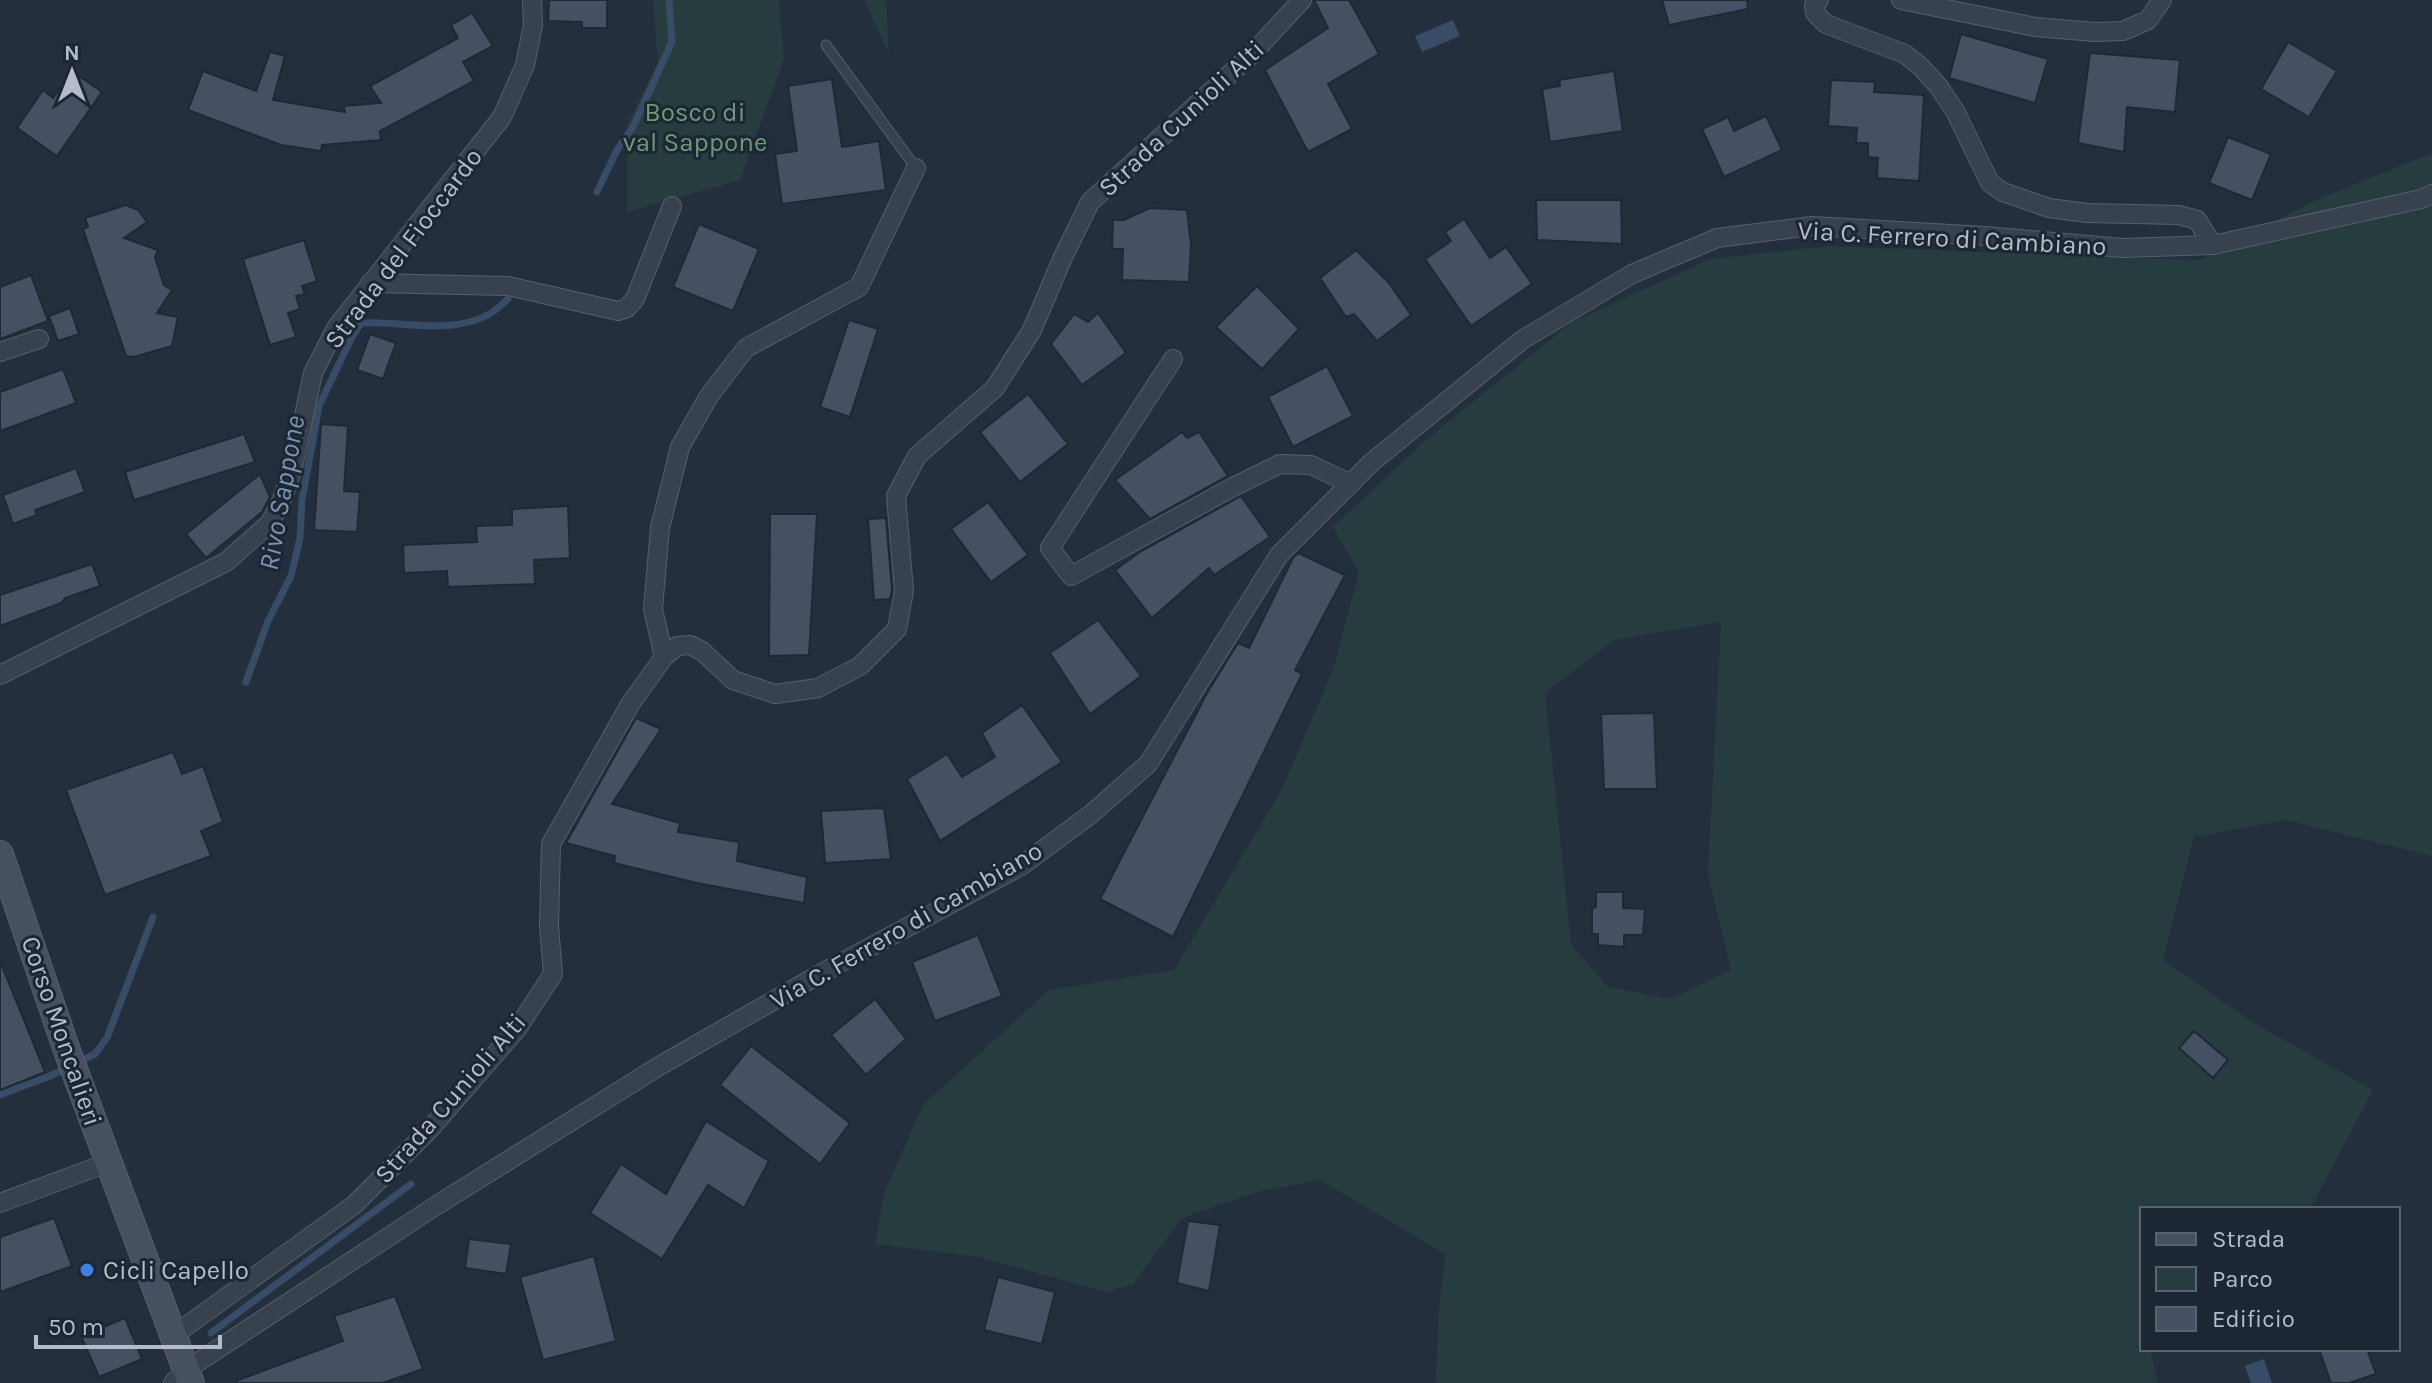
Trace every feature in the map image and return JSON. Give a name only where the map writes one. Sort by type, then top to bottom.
[{"type":"main road","name":"Corso Moncalieri","points":[[2,867],[174,1335],[183,1379]]},
{"type":"street","name":"Strada del Fioccardo","points":[[0,675],[226,562],[270,523],[292,472],[313,373],[336,328],[502,117],[525,65],[533,25],[532,0]]},
{"type":"street","name":"Strada Cunioli Alti","points":[[174,1335],[354,1205],[430,1129],[517,1029],[553,974],[549,926],[551,844],[631,703],[664,657],[677,646],[690,645],[702,651],[733,680],[775,694],[818,688],[860,666],[897,629],[904,591],[896,496],[917,456],[995,388],[1032,330],[1090,202],[1252,54],[1302,0]]},
{"type":"street","points":[[1819,0],[1814,5],[1815,13],[1826,24],[1905,54],[1921,67],[1955,111],[1990,183],[2003,192],[2049,208],[2087,213],[2179,215],[2197,220],[2213,245]]},
{"type":"street","points":[[1901,0],[2035,27],[2095,32],[2123,31],[2148,20],[2162,0]]},
{"type":"street","points":[[664,657],[653,609],[660,528],[680,447],[709,396],[746,348],[859,287],[916,168]]},
{"type":"street","name":"Via C. Ferrero di Cambiano","points":[[183,1379],[437,1205],[661,1065],[820,974],[1021,866],[1090,815],[1148,764],[1279,555],[1372,462],[1522,340],[1632,274],[1717,238],[1812,226],[2123,248],[2213,245],[2432,194]]},
{"type":"street","points":[[370,283],[508,286],[618,311],[627,308],[635,299],[672,206]]},
{"type":"street","points":[[0,352],[39,339]]},
{"type":"street","points":[[1173,359],[1050,548],[1071,576],[1280,464],[1311,465],[1351,484]]},
{"type":"street","points":[[0,1203],[110,1162]]},
{"type":"lane","points":[[826,45],[916,168]]},
{"type":"green space","name":"Bosco di val Sappone","points":[[653,0],[779,0],[784,59],[740,180],[627,212],[627,125],[658,63]]},
{"type":"green space","points":[[864,0],[886,0],[889,54]]},
{"type":"green space","points":[[2432,153],[2432,856],[2286,820],[2194,837],[2163,960],[2254,1023],[2373,1090],[2311,1207],[2140,1207],[2140,1351],[2150,1351],[2158,1383],[1436,1383],[1445,1254],[1320,1180],[1260,1191],[1182,1218],[1133,1284],[1106,1292],[979,1257],[875,1244],[884,1193],[923,1105],[1049,990],[1174,970],[1280,793],[1333,670],[1359,572],[1333,527],[1427,439],[1571,323],[1710,259],[1829,246],[2200,260],[2316,200]],"holes":[[[1721,622],[1708,874],[1731,970],[1671,999],[1608,987],[1571,944],[1545,693],[1614,640]]]},
{"type":"water","points":[[1453,20],[1460,36],[1422,52],[1415,36]]},
{"type":"water","points":[[2264,1359],[2272,1383],[2251,1383],[2245,1366]]},
{"type":"building","points":[[549,0],[607,0],[607,28],[582,28],[582,22],[548,21]]},
{"type":"building","points":[[1314,0],[1349,0],[1379,54],[1328,84],[1352,129],[1308,152],[1265,70],[1328,28]]},
{"type":"building","points":[[1662,0],[1747,0],[1748,9],[1669,25]]},
{"type":"building","points":[[472,13],[493,46],[463,62],[474,81],[380,131],[381,140],[322,145],[321,151],[281,145],[188,110],[203,71],[256,91],[270,52],[285,56],[273,100],[345,112],[344,106],[381,103],[370,86],[458,38],[451,25]]},
{"type":"building","points":[[1961,34],[2048,59],[2035,103],[1949,78]]},
{"type":"building","points":[[2288,42],[2337,71],[2309,117],[2261,89]]},
{"type":"building","points":[[2090,53],[2180,60],[2175,112],[2127,107],[2124,152],[2078,143]]},
{"type":"building","points":[[1614,71],[1623,131],[1550,142],[1542,89],[1560,86],[1559,80]]},
{"type":"building","points":[[79,76],[102,92],[57,156],[17,128],[43,90],[53,98],[61,87],[68,92]]},
{"type":"building","points":[[832,79],[842,147],[879,141],[886,190],[782,204],[775,154],[797,151],[788,86]]},
{"type":"building","points":[[1831,80],[1875,82],[1874,92],[1924,95],[1919,181],[1877,178],[1878,158],[1868,157],[1868,143],[1856,143],[1857,128],[1828,126]]},
{"type":"building","points":[[1766,116],[1782,150],[1724,177],[1702,129],[1728,117],[1734,131]]},
{"type":"building","points":[[2228,137],[2271,154],[2252,200],[2209,183]]},
{"type":"building","points":[[1536,200],[1621,200],[1622,244],[1537,240]]},
{"type":"building","points":[[126,205],[138,210],[147,222],[124,238],[158,250],[155,257],[164,285],[172,290],[157,313],[178,317],[172,346],[134,357],[126,356],[83,229],[88,227],[85,218]]},
{"type":"building","points":[[1150,208],[1187,210],[1191,245],[1189,282],[1122,280],[1123,249],[1112,249],[1113,220],[1124,220]]},
{"type":"building","points":[[1464,219],[1490,258],[1506,247],[1532,284],[1471,326],[1425,259],[1451,241],[1445,232]]},
{"type":"building","points":[[699,224],[759,249],[733,311],[673,287]]},
{"type":"building","points":[[304,240],[317,281],[302,286],[305,294],[296,296],[300,309],[288,313],[296,337],[270,345],[243,259]]},
{"type":"building","points":[[1356,250],[1389,283],[1411,315],[1377,341],[1354,314],[1346,317],[1320,278]]},
{"type":"building","points":[[31,275],[48,321],[0,339],[0,287]]},
{"type":"building","points":[[1257,286],[1299,329],[1262,369],[1216,327]]},
{"type":"building","points":[[70,308],[79,334],[58,341],[49,316]]},
{"type":"building","points":[[1098,313],[1126,353],[1082,385],[1051,344],[1074,314],[1088,322]]},
{"type":"building","points":[[849,320],[878,329],[850,417],[820,407]]},
{"type":"building","points":[[370,334],[396,343],[383,379],[357,370]]},
{"type":"building","points":[[1327,366],[1353,416],[1293,447],[1268,397]]},
{"type":"building","points":[[63,369],[76,403],[0,431],[0,392]]},
{"type":"building","points":[[1028,394],[1068,444],[1020,482],[980,432]]},
{"type":"building","points":[[321,424],[348,426],[344,491],[360,492],[357,532],[314,530]]},
{"type":"building","points":[[1182,432],[1187,438],[1199,432],[1228,476],[1150,519],[1115,480]]},
{"type":"building","points":[[244,434],[255,462],[134,500],[125,472]]},
{"type":"building","points":[[76,468],[85,492],[35,510],[37,515],[13,524],[3,495]]},
{"type":"building","points":[[260,474],[270,497],[262,512],[206,558],[186,534]]},
{"type":"building","points":[[1241,496],[1270,537],[1214,575],[1209,568],[1152,618],[1115,570],[1140,552]]},
{"type":"building","points":[[988,502],[1028,555],[991,582],[951,529]]},
{"type":"building","points":[[568,506],[570,558],[534,560],[535,584],[448,587],[447,571],[404,573],[403,545],[477,542],[476,526],[512,525],[512,509]]},
{"type":"building","points":[[770,514],[817,514],[809,655],[769,656]]},
{"type":"building","points":[[886,518],[892,590],[890,599],[874,600],[868,519]]},
{"type":"building","points":[[1298,553],[1345,575],[1295,670],[1302,674],[1173,937],[1100,899],[1207,693],[1238,643],[1249,648]]},
{"type":"building","points":[[92,564],[100,586],[0,626],[0,595]]},
{"type":"building","points":[[1098,620],[1141,676],[1090,714],[1050,653]]},
{"type":"building","points":[[1022,705],[1062,762],[940,841],[907,779],[947,754],[962,777],[995,757],[982,733]]},
{"type":"building","points":[[1654,713],[1657,789],[1604,789],[1601,714]]},
{"type":"building","points":[[636,718],[661,729],[612,804],[680,823],[678,832],[739,842],[737,861],[807,877],[804,903],[697,883],[614,863],[615,856],[566,843]]},
{"type":"building","points":[[173,752],[182,774],[203,766],[223,822],[201,831],[211,856],[105,895],[66,790]]},
{"type":"building","points":[[884,808],[891,859],[825,863],[821,811]]},
{"type":"building","points":[[1596,892],[1623,892],[1623,908],[1645,909],[1643,935],[1624,935],[1624,947],[1598,945],[1598,934],[1592,934],[1592,908],[1596,907]]},
{"type":"building","points":[[978,935],[1002,996],[935,1021],[912,962]]},
{"type":"building","points":[[0,961],[45,1072],[0,1090]]},
{"type":"building","points":[[875,999],[906,1039],[866,1075],[831,1035]]},
{"type":"building","points":[[2194,1031],[2228,1060],[2213,1078],[2179,1048]]},
{"type":"building","points":[[751,1046],[850,1123],[820,1164],[720,1085]]},
{"type":"building","points":[[706,1121],[769,1161],[744,1208],[708,1185],[662,1259],[590,1213],[621,1164],[666,1194]]},
{"type":"building","points":[[54,1218],[72,1266],[0,1292],[0,1237]]},
{"type":"building","points":[[1188,1221],[1220,1225],[1209,1291],[1177,1283]]},
{"type":"building","points":[[469,1239],[511,1244],[506,1274],[465,1268]]},
{"type":"building","points":[[594,1256],[616,1341],[543,1360],[520,1277]]},
{"type":"building","points":[[998,1277],[1055,1292],[1042,1344],[984,1330]]},
{"type":"building","points":[[395,1296],[423,1369],[383,1383],[237,1383],[343,1341],[334,1316]]},
{"type":"building","points":[[125,1318],[142,1359],[99,1377],[81,1336]]},
{"type":"building","points":[[2320,1351],[2368,1351],[2376,1374],[2349,1383],[2331,1383]]},
{"type":"waterway","name":"Rivo Sappone","points":[[597,192],[617,150],[633,127],[672,42],[669,0]]},
{"type":"waterway","name":"Rivo Sappone","points":[[246,682],[268,621],[291,576],[300,538],[302,500],[319,406],[361,323],[458,324],[488,315],[508,299]]},
{"type":"waterway","name":"Rivo Sappone","points":[[0,1095],[95,1054],[107,1038],[153,917]]},
{"type":"waterway","points":[[211,1333],[411,1184]]},
{"type":"place","name":"Cicli Capello","points":[[87,1270]]}]
